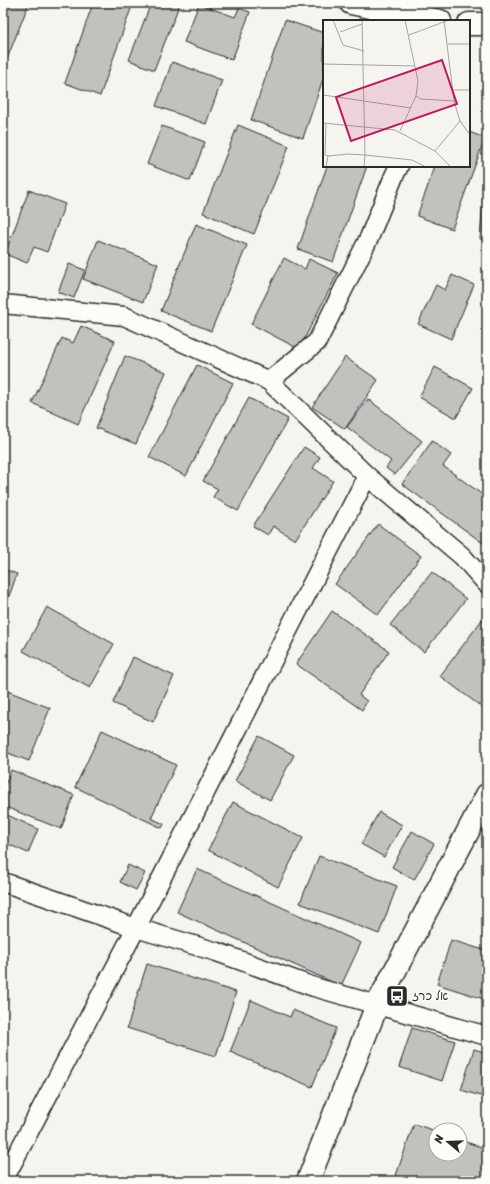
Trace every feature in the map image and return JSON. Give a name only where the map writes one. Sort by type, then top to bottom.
[{"type":"street","points":[[351,3],[435,20]]},
{"type":"street","points":[[470,24],[487,24]]},
{"type":"street","points":[[269,382],[317,342],[369,238],[398,167]]},
{"type":"street","points":[[3,304],[124,316],[269,382],[367,476],[462,556],[487,584]]},
{"type":"street","points":[[3,1181],[136,928],[367,476]]},
{"type":"street","points":[[308,1181],[377,1005],[487,795]]},
{"type":"street","points":[[3,882],[136,928],[217,952],[314,987],[487,1036]]},
{"type":"building","points":[[3,3],[29,3],[3,69]]},
{"type":"building","points":[[93,3],[133,3],[100,96],[65,83]]},
{"type":"building","points":[[151,3],[180,3],[154,70],[129,60]]},
{"type":"building","points":[[199,4],[235,17],[239,8],[250,12],[232,60],[184,42]]},
{"type":"building","points":[[285,20],[323,33],[323,79],[303,138],[251,120]]},
{"type":"building","points":[[172,62],[222,80],[206,124],[156,106]]},
{"type":"building","points":[[238,125],[289,146],[254,234],[203,213]]},
{"type":"building","points":[[162,126],[205,142],[190,181],[147,164]]},
{"type":"building","points":[[487,126],[487,183],[483,182]]},
{"type":"building","points":[[470,132],[485,138],[452,229],[417,216],[435,167],[470,167]]},
{"type":"building","points":[[327,167],[367,167],[333,262],[298,249]]},
{"type":"building","points":[[29,190],[65,204],[47,252],[34,247],[27,263],[5,254]]},
{"type":"building","points":[[483,198],[487,198],[487,240],[480,239]]},
{"type":"building","points":[[196,224],[247,245],[211,331],[161,311]]},
{"type":"building","points":[[98,240],[158,264],[143,302],[83,279]]},
{"type":"building","points":[[284,258],[305,269],[309,259],[338,273],[299,349],[251,324]]},
{"type":"building","points":[[69,264],[85,270],[74,298],[58,292]]},
{"type":"building","points":[[452,275],[474,285],[451,339],[418,324],[436,285],[445,290]]},
{"type":"building","points":[[81,326],[115,341],[78,424],[32,403],[62,338],[73,343]]},
{"type":"building","points":[[125,356],[166,372],[136,444],[96,428]]},
{"type":"building","points":[[345,357],[378,380],[345,429],[312,407]]},
{"type":"building","points":[[197,365],[233,383],[186,476],[149,457]]},
{"type":"building","points":[[435,367],[473,388],[456,418],[419,397]]},
{"type":"building","points":[[249,398],[288,419],[238,511],[213,497],[218,489],[203,481]]},
{"type":"building","points":[[368,399],[422,441],[395,475],[386,468],[391,461],[347,427]]},
{"type":"building","points":[[432,441],[451,455],[443,466],[487,498],[487,546],[402,484]]},
{"type":"building","points":[[304,447],[320,457],[313,468],[333,481],[295,540],[273,526],[268,535],[253,526]]},
{"type":"building","points":[[378,524],[421,556],[378,615],[335,584]]},
{"type":"building","points":[[3,569],[17,574],[3,613]]},
{"type":"building","points":[[432,572],[466,599],[424,652],[390,625]]},
{"type":"building","points":[[47,607],[114,644],[90,688],[23,651]]},
{"type":"building","points":[[332,611],[389,651],[359,695],[367,701],[362,710],[296,664]]},
{"type":"building","points":[[484,617],[487,619],[487,711],[440,676]]},
{"type":"building","points":[[133,657],[174,676],[153,722],[113,703]]},
{"type":"building","points":[[5,690],[50,708],[29,761],[3,751],[3,696]]},
{"type":"building","points":[[102,730],[176,765],[151,818],[164,824],[162,828],[75,787]]},
{"type":"building","points":[[259,736],[294,755],[270,800],[235,781]]},
{"type":"building","points":[[11,770],[74,795],[61,829],[3,806],[3,790]]},
{"type":"building","points":[[233,802],[303,838],[278,887],[208,850]]},
{"type":"building","points":[[379,812],[402,825],[384,857],[361,844]]},
{"type":"building","points":[[5,814],[38,829],[28,853],[3,842],[3,818]]},
{"type":"building","points":[[412,831],[434,844],[414,880],[392,867]]},
{"type":"building","points":[[319,856],[397,886],[379,934],[300,903]]},
{"type":"building","points":[[128,865],[145,873],[136,890],[120,882]]},
{"type":"building","points":[[197,869],[361,943],[341,986],[177,912]]},
{"type":"building","points":[[451,940],[487,951],[487,1000],[437,984]]},
{"type":"building","points":[[147,964],[236,992],[216,1056],[127,1028]]},
{"type":"building","points":[[251,1000],[290,1017],[293,1010],[336,1028],[312,1087],[230,1052]]},
{"type":"building","points":[[412,1028],[455,1041],[442,1081],[399,1067]]},
{"type":"building","points":[[474,1049],[487,1053],[487,1098],[461,1090]]},
{"type":"building","points":[[414,1124],[428,1128],[428,1162],[468,1162],[468,1143],[487,1149],[487,1181],[394,1181]]},
{"type":"place","name":"אל כרז","points":[[397,996]]}]
